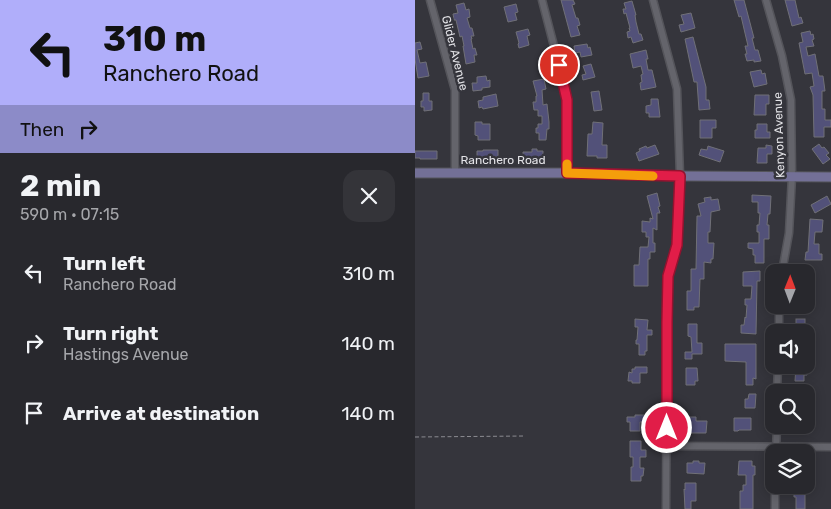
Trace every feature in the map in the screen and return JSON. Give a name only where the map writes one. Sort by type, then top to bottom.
[{"type":"main road","name":"Ranchero Road","points":[[415,173],[831,177]]},
{"type":"street","name":"Glider Avenue","points":[[430,0],[455,90],[455,173]]},
{"type":"street","points":[[542,0],[567,100],[567,173]]},
{"type":"street","points":[[653,0],[677,89],[680,176],[677,245],[668,276],[666,509]]},
{"type":"street","name":"Kenyon Avenue","points":[[766,0],[782,56],[791,100],[792,176],[789,233],[783,264]]},
{"type":"street","points":[[667,446],[765,450]]},
{"type":"street","points":[[815,448],[831,447]]},
{"type":"street","points":[[775,494],[775,509]]},
{"type":"path","points":[[415,437],[525,436]]},
{"type":"building","points":[[561,0],[573,0],[575,4],[572,5],[580,25],[577,26],[580,35],[571,37]]},
{"type":"building","points":[[734,0],[744,0],[754,38],[752,38],[755,50],[758,50],[761,61],[747,61],[745,46],[748,46],[741,16],[739,17]]},
{"type":"building","points":[[785,0],[795,0],[799,18],[801,17],[803,23],[792,26]]},
{"type":"building","points":[[632,1],[639,34],[641,34],[643,40],[633,43],[631,37],[628,38],[627,32],[630,31],[630,28],[623,9],[626,9],[624,3]]},
{"type":"building","points":[[464,3],[466,10],[469,9],[470,17],[467,18],[474,36],[471,36],[473,49],[475,48],[477,55],[474,55],[475,62],[466,64],[462,36],[460,37],[453,14],[458,13],[456,5]]},
{"type":"building","points":[[516,4],[518,12],[515,13],[517,20],[508,22],[504,7]]},
{"type":"building","points":[[691,13],[695,28],[681,32],[679,25],[684,24],[681,15]]},
{"type":"building","points":[[528,29],[530,35],[527,36],[529,45],[519,48],[516,32]]},
{"type":"building","points":[[810,31],[811,35],[813,34],[814,46],[806,47],[808,56],[815,54],[819,76],[823,76],[825,91],[822,91],[822,109],[825,109],[825,120],[831,120],[831,127],[824,127],[824,137],[814,137],[813,95],[810,87],[814,86],[812,73],[805,74],[799,43],[803,42],[801,33]]},
{"type":"building","points":[[693,37],[706,87],[706,100],[709,100],[710,109],[699,110],[697,82],[694,82],[685,39]]},
{"type":"building","points":[[420,42],[422,49],[417,50],[420,63],[426,62],[429,76],[418,78],[415,43]]},
{"type":"building","points":[[587,44],[592,55],[581,57],[580,52],[575,53],[574,46]]},
{"type":"building","points":[[646,50],[648,70],[652,70],[656,87],[641,90],[641,75],[643,74],[641,66],[633,68],[630,54]]},
{"type":"building","points":[[591,64],[595,77],[583,80],[582,75],[586,74],[583,66]]},
{"type":"building","points":[[761,70],[762,74],[765,73],[767,84],[754,87],[750,72]]},
{"type":"building","points":[[486,76],[487,81],[490,80],[490,87],[473,91],[472,83],[477,83],[477,77]]},
{"type":"building","points":[[544,79],[546,89],[542,90],[543,105],[547,104],[549,129],[547,129],[546,140],[539,140],[539,133],[536,133],[536,128],[538,128],[538,124],[542,124],[542,116],[538,116],[538,110],[534,110],[533,102],[536,102],[537,96],[533,81]]},
{"type":"building","points":[[599,91],[602,110],[594,111],[591,92]]},
{"type":"building","points":[[423,93],[429,93],[429,101],[432,101],[432,110],[424,111],[424,107],[421,107]]},
{"type":"building","points":[[496,94],[498,106],[479,108],[478,101],[483,100],[483,97]]},
{"type":"building","points":[[755,95],[769,95],[769,104],[766,104],[766,115],[754,115]]},
{"type":"building","points":[[651,99],[658,99],[660,117],[649,117],[649,113],[646,113],[646,106],[651,105]]},
{"type":"building","points":[[700,120],[716,120],[716,128],[712,128],[712,138],[700,138]]},
{"type":"building","points":[[475,122],[490,124],[490,140],[478,140],[478,136],[475,135]]},
{"type":"building","points":[[593,122],[603,123],[602,145],[607,145],[607,158],[587,156],[588,134],[592,134]]},
{"type":"building","points":[[757,124],[767,124],[767,132],[770,132],[770,138],[755,138]]},
{"type":"building","points":[[819,144],[829,153],[826,155],[830,159],[823,164],[812,149]]},
{"type":"building","points":[[655,145],[659,154],[639,161],[636,153],[640,151],[639,149]]},
{"type":"building","points":[[766,145],[772,146],[772,154],[767,154],[767,163],[757,163],[758,148],[766,148]]},
{"type":"building","points":[[708,146],[724,151],[720,162],[699,155],[701,149],[707,150]]},
{"type":"building","points":[[532,149],[543,151],[543,160],[523,160],[523,152],[532,152]]},
{"type":"building","points":[[498,150],[498,157],[477,157],[477,151]]},
{"type":"building","points":[[415,151],[437,151],[437,159],[415,158]]},
{"type":"building","points":[[657,193],[660,213],[657,213],[657,230],[653,228],[655,252],[650,252],[650,259],[648,259],[648,286],[634,286],[634,265],[639,265],[640,247],[648,247],[649,237],[646,237],[646,232],[642,232],[642,221],[650,222],[650,218],[653,219],[647,196]]},
{"type":"building","points":[[752,195],[771,196],[767,225],[769,225],[769,239],[764,239],[764,263],[755,263],[753,249],[748,248],[748,243],[759,243],[757,225],[759,225],[760,213],[758,213],[758,202],[752,202]]},
{"type":"building","points":[[827,196],[831,204],[815,213],[811,205]]},
{"type":"building","points":[[711,197],[711,200],[718,199],[720,210],[711,212],[710,232],[708,232],[708,243],[714,243],[713,259],[711,259],[711,263],[704,262],[704,279],[700,279],[699,307],[694,307],[694,310],[687,310],[687,291],[691,291],[691,269],[696,269],[697,216],[701,216],[698,204],[705,202],[704,198]]},
{"type":"building","points":[[810,219],[823,220],[822,232],[815,232],[814,244],[819,244],[819,254],[822,254],[822,260],[805,260],[806,252],[808,252]]},
{"type":"building","points":[[760,271],[760,281],[757,281],[756,334],[741,333],[741,325],[744,325],[746,318],[747,305],[745,305],[745,299],[751,299],[752,286],[743,286],[743,272]]},
{"type":"building","points":[[635,319],[648,320],[647,330],[652,330],[652,335],[647,335],[647,351],[645,351],[645,355],[639,355],[639,344],[636,344],[638,327],[635,327]]},
{"type":"building","points":[[796,319],[805,319],[805,324],[796,324]]},
{"type":"building","points":[[688,324],[697,324],[697,343],[702,343],[702,354],[692,354],[692,359],[685,359],[685,352],[692,352],[691,337],[688,336]]},
{"type":"building","points":[[725,344],[756,344],[756,379],[753,378],[753,385],[746,385],[746,362],[725,361]]},
{"type":"building","points":[[635,367],[647,367],[647,373],[640,373],[640,383],[628,381],[629,372],[632,373],[632,369],[635,369]]},
{"type":"building","points":[[686,368],[697,368],[698,381],[695,381],[695,385],[686,385]]},
{"type":"building","points":[[795,374],[807,374],[804,375],[804,381],[795,381]]},
{"type":"building","points":[[749,394],[756,394],[755,408],[745,408],[745,399],[748,399]]},
{"type":"building","points":[[635,415],[646,415],[646,422],[640,422],[640,431],[630,431],[630,422],[627,422],[627,417],[635,417]]},
{"type":"building","points":[[689,417],[696,417],[696,421],[707,421],[706,433],[684,433],[685,421],[689,421]]},
{"type":"building","points":[[734,418],[751,418],[751,430],[734,431]]},
{"type":"building","points":[[630,441],[641,441],[641,450],[646,450],[646,457],[640,457],[640,468],[644,468],[641,481],[631,481],[633,457],[630,457]]},
{"type":"building","points":[[693,461],[705,463],[704,474],[687,473],[687,463],[693,463]]},
{"type":"building","points":[[739,461],[752,461],[752,466],[755,466],[755,475],[753,475],[753,509],[740,509],[740,491],[743,491],[743,485],[746,485],[746,475],[738,475]]},
{"type":"building","points":[[685,483],[696,483],[696,501],[691,501],[691,509],[685,509]]},
{"type":"building","points":[[794,494],[805,494],[805,509],[796,509],[796,497],[794,497]]},
{"type":"slow traffic","points":[[567,164],[567,173],[653,176]]},
{"type":"route","points":[[559,65],[567,100],[567,173],[680,176],[677,245],[668,276],[667,428]]}]
